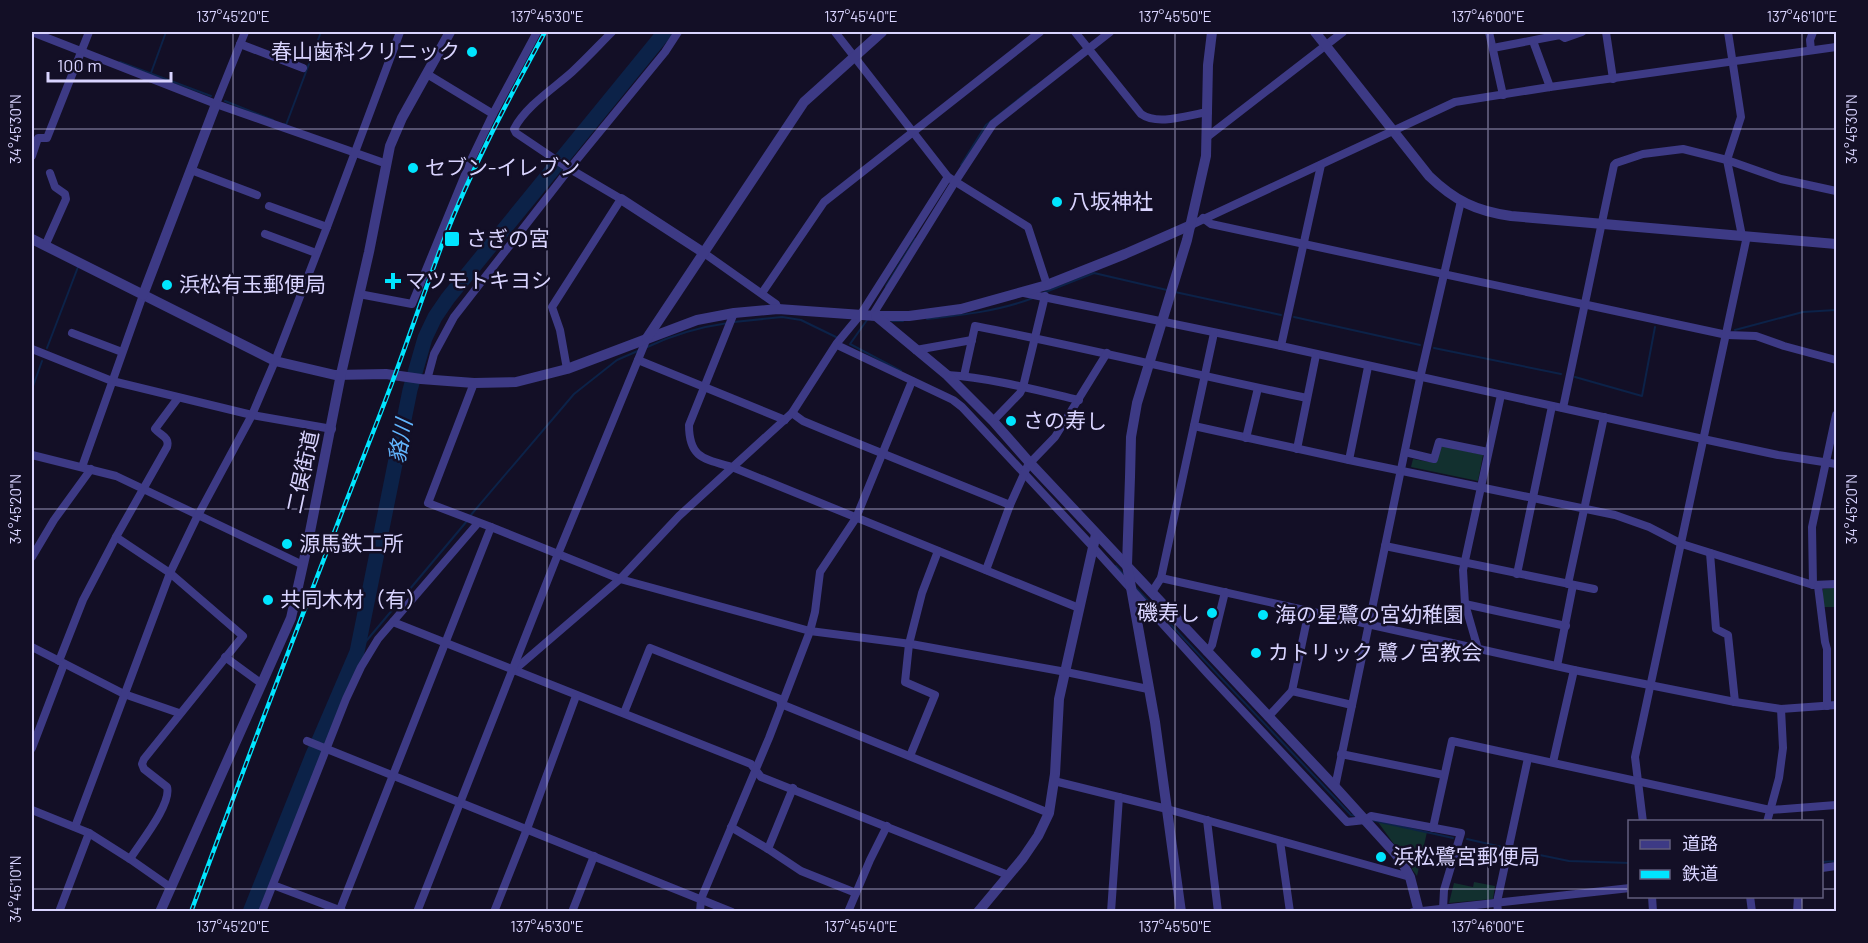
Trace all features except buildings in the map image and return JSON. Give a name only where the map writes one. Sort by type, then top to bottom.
[{"type":"street","points":[[32,32],[216,104],[387,164]]},
{"type":"street","points":[[32,156],[38,138],[47,138],[89,32]]},
{"type":"street","points":[[32,557],[86,468],[122,352],[245,32]]},
{"type":"street","points":[[75,827],[170,573],[252,415],[275,361],[400,32]]},
{"type":"street","name":"二俣街道","points":[[160,912],[291,618],[390,146],[402,118],[450,32]]},
{"type":"street","points":[[358,294],[412,304],[471,160],[537,32]]},
{"type":"street","points":[[612,32],[574,70],[539,100],[518,123],[514,129],[516,133],[704,253],[762,293],[776,304],[778,309]]},
{"type":"street","points":[[424,379],[434,354],[454,317],[568,167],[665,52],[678,32]]},
{"type":"street","points":[[835,32],[952,179],[1028,227],[1047,285]]},
{"type":"street","points":[[417,912],[558,554],[646,341],[804,102],[882,32]]},
{"type":"street","points":[[762,293],[824,202],[1040,32]]},
{"type":"street","points":[[1075,32],[1141,114],[1147,118],[1161,120],[1208,112]]},
{"type":"street","points":[[513,671],[620,579],[679,516],[785,420],[844,335],[870,315],[952,179],[993,123],[1110,32]]},
{"type":"street","points":[[1180,912],[1167,809],[1127,568],[1131,437],[1137,403],[1191,225],[1206,156],[1208,65],[1212,32]]},
{"type":"street","points":[[1315,32],[1429,176],[1444,190],[1473,207],[1494,213],[1836,244]]},
{"type":"street","points":[[1207,137],[1343,32]]},
{"type":"street","points":[[1489,32],[1503,95]]},
{"type":"street","points":[[1494,48],[1560,35],[1565,38],[1582,32]]},
{"type":"street","points":[[1606,32],[1613,79]]},
{"type":"street","points":[[1643,820],[1635,757],[1727,335],[1745,236],[1727,160],[1741,117],[1728,32]]},
{"type":"street","points":[[1810,50],[1813,32]]},
{"type":"street","points":[[1533,41],[1550,87]]},
{"type":"street","points":[[240,44],[303,68]]},
{"type":"street","points":[[32,239],[275,361],[335,375],[375,373],[474,383],[516,382],[567,369],[697,320],[731,320],[778,309],[909,316],[938,313],[1025,293],[1125,254],[1191,225],[1455,102],[1836,47]]},
{"type":"street","points":[[427,74],[493,114]]},
{"type":"street","points":[[1563,408],[1616,163],[1643,154],[1683,149],[1727,160],[1781,179],[1836,191]]},
{"type":"street","points":[[1281,346],[1321,165]]},
{"type":"street","points":[[191,170],[257,195]]},
{"type":"street","points":[[45,246],[66,199],[65,194],[55,187],[50,173]]},
{"type":"street","points":[[567,369],[560,330],[552,307],[621,199]]},
{"type":"street","points":[[1335,787],[1420,378],[1461,201]]},
{"type":"street","points":[[269,206],[327,227]]},
{"type":"street","points":[[1203,218],[1211,224],[1727,335],[1756,336],[1836,360]]},
{"type":"street","points":[[266,234],[316,253]]},
{"type":"street","points":[[1025,293],[1281,346],[1703,439],[1836,464]]},
{"type":"street","points":[[993,421],[1023,387],[1044,296]]},
{"type":"street","points":[[870,315],[947,375],[993,421],[1026,468]]},
{"type":"street","points":[[731,320],[689,425],[693,450],[699,456],[732,467],[1078,608]]},
{"type":"street","points":[[964,376],[975,326],[1307,398]]},
{"type":"street","points":[[72,333],[122,352]]},
{"type":"street","points":[[1152,592],[1161,578],[1214,333]]},
{"type":"street","points":[[916,350],[972,340]]},
{"type":"street","points":[[837,344],[953,400],[1026,468],[1095,540],[1152,592],[1364,818],[1398,857],[1410,877],[1417,911],[1498,907],[1628,888]]},
{"type":"street","points":[[32,349],[112,381],[252,415],[332,429]]},
{"type":"street","points":[[986,570],[1026,468],[1055,437],[1107,353]]},
{"type":"street","points":[[1297,449],[1316,355]]},
{"type":"street","points":[[639,358],[785,420]]},
{"type":"street","points":[[1349,460],[1368,367]]},
{"type":"street","points":[[947,375],[1023,387],[1079,400]]},
{"type":"street","points":[[700,912],[701,899],[769,738],[810,632],[820,572],[856,518],[912,381]]},
{"type":"street","points":[[474,383],[428,503],[620,579],[688,596],[810,632],[909,644],[1148,689]]},
{"type":"street","points":[[1246,438],[1258,388]]},
{"type":"street","points":[[1478,649],[1465,604],[1463,570],[1501,395]]},
{"type":"street","points":[[32,748],[83,600],[168,445],[166,438],[156,430],[156,427],[178,398]]},
{"type":"street","points":[[1516,574],[1552,406]]},
{"type":"street","points":[[792,412],[803,421],[1010,505]]},
{"type":"street","points":[[1161,578],[1574,670],[1735,702],[1781,709],[1832,705],[1827,649],[1815,586],[1812,527],[1836,415]]},
{"type":"street","points":[[1557,666],[1566,626],[1570,584],[1583,510],[1604,417]]},
{"type":"street","points":[[1194,426],[1629,519],[1682,544],[1815,586],[1836,584]]},
{"type":"street","points":[[1405,452],[1434,459],[1439,442],[1488,452]]},
{"type":"street","points":[[32,455],[116,476],[303,565]]},
{"type":"street","points":[[262,912],[361,666],[378,639],[476,522]]},
{"type":"street","points":[[273,885],[340,911],[491,527]]},
{"type":"street","points":[[116,537],[170,573],[243,636],[144,759],[142,764],[144,769],[167,788],[168,794],[159,814],[130,858]]},
{"type":"street","points":[[1095,540],[1131,587],[1223,690],[1347,822],[1364,818],[1461,833],[1444,890],[1443,909]]},
{"type":"street","points":[[978,912],[1023,858],[1038,836],[1049,813],[1054,781],[1059,699],[1095,540]]},
{"type":"street","points":[[1385,546],[1594,590]]},
{"type":"street","points":[[910,756],[934,695],[905,682],[909,644],[922,593],[938,551]]},
{"type":"street","points":[[1710,553],[1716,629],[1728,635],[1735,702]]},
{"type":"street","points":[[1206,652],[1212,645],[1225,592]]},
{"type":"street","points":[[1465,604],[1566,626]]},
{"type":"street","points":[[1268,717],[1292,691],[1309,610]]},
{"type":"street","points":[[393,622],[751,764],[761,777],[1008,874]]},
{"type":"street","points":[[32,647],[124,694],[179,713]]},
{"type":"street","points":[[624,713],[650,648],[780,699],[781,704],[1049,813]]},
{"type":"street","points":[[225,657],[262,684]]},
{"type":"street","points":[[1553,762],[1574,670]]},
{"type":"street","points":[[1292,691],[1352,705]]},
{"type":"street","points":[[494,912],[576,696]]},
{"type":"street","points":[[1768,820],[1779,778],[1783,748],[1781,709]]},
{"type":"street","points":[[307,741],[732,912]]},
{"type":"street","points":[[1433,828],[1452,741],[1770,810],[1836,805]]},
{"type":"street","points":[[1341,754],[1444,775]]},
{"type":"street","points":[[1498,907],[1528,758]]},
{"type":"street","points":[[1054,781],[1167,809],[1410,877]]},
{"type":"street","points":[[768,849],[793,788]]},
{"type":"street","points":[[1111,912],[1119,797]]},
{"type":"street","points":[[32,810],[89,833],[130,858],[170,887]]},
{"type":"street","points":[[1207,820],[1218,912]]},
{"type":"street","points":[[848,912],[887,826]]},
{"type":"street","points":[[731,827],[801,871],[856,893]]},
{"type":"street","points":[[59,912],[89,833]]},
{"type":"street","points":[[1280,841],[1290,912]]},
{"type":"street","points":[[572,912],[594,856]]},
{"type":"green space","points":[[1442,446],[1483,455],[1478,481],[1411,467],[1413,459],[1435,463]]},
{"type":"green space","points":[[1836,587],[1836,607],[1823,607],[1823,589]]},
{"type":"green space","points":[[1378,822],[1427,832],[1417,876]]},
{"type":"green space","points":[[1474,882],[1495,886],[1493,899],[1449,903],[1454,883],[1473,887]]},
{"type":"waterway","points":[[151,73],[166,32]]},
{"type":"waterway","points":[[284,124],[286,125],[321,32]]},
{"type":"waterway","name":"貉川","points":[[250,912],[357,652],[410,390],[425,338],[448,298],[665,32]]},
{"type":"waterway","points":[[120,62],[211,96]]},
{"type":"waterway","points":[[961,165],[986,125],[1034,87]]},
{"type":"waterway","points":[[225,101],[273,120]]},
{"type":"waterway","points":[[886,286],[915,239]]},
{"type":"waterway","points":[[47,348],[78,267]]},
{"type":"waterway","points":[[1043,293],[1094,273],[1167,290]]},
{"type":"waterway","points":[[1175,292],[1281,315]]},
{"type":"waterway","points":[[927,319],[994,309],[1033,298]]},
{"type":"waterway","points":[[1735,330],[1803,312],[1836,310]]},
{"type":"waterway","points":[[734,322],[782,317],[801,320],[838,338]]},
{"type":"waterway","points":[[1294,317],[1420,345]]},
{"type":"waterway","points":[[867,320],[850,344],[901,371]]},
{"type":"waterway","points":[[892,321],[903,321]]},
{"type":"waterway","points":[[645,348],[686,332],[728,323]]},
{"type":"waterway","points":[[1575,377],[1642,396],[1655,327]]},
{"type":"waterway","points":[[1434,348],[1561,374]]},
{"type":"waterway","points":[[470,516],[574,394],[617,360],[640,350]]},
{"type":"waterway","points":[[32,389],[42,361]]},
{"type":"waterway","points":[[357,652],[467,521]]},
{"type":"waterway","points":[[1116,566],[1124,575]]},
{"type":"waterway","points":[[1136,588],[1351,815],[1357,816]]},
{"type":"waterway","points":[[1371,820],[1453,838]]},
{"type":"waterway","points":[[1467,839],[1502,847]]},
{"type":"waterway","points":[[1516,850],[1569,861],[1628,863]]},
{"type":"waterway","points":[[1823,862],[1836,861]]},
{"type":"railway","points":[[191,912],[454,215],[491,135],[545,32]]},
{"type":"place","name":"春山歯科クリニック","points":[[472,52]]},
{"type":"place","name":"セブン-イレブン","points":[[413,168]]},
{"type":"place","name":"八坂神社","points":[[1057,202]]},
{"type":"place","name":"さぎの宮","points":[[452,239]]},
{"type":"place","name":"マツモトキヨシ","points":[[393,281]]},
{"type":"place","name":"浜松有玉郵便局","points":[[167,285]]},
{"type":"place","name":"さの寿し","points":[[1011,421]]},
{"type":"place","name":"源馬鉄工所","points":[[287,544]]},
{"type":"place","name":"共同木材（有）","points":[[268,600]]},
{"type":"place","name":"磯寿し","points":[[1212,613]]},
{"type":"place","name":"海の星鷺の宮幼稚園","points":[[1263,615]]},
{"type":"place","name":"カトリック 鷺ノ宮教会","points":[[1256,653]]},
{"type":"place","name":"浜松鷺宮郵便局","points":[[1381,857]]}]
